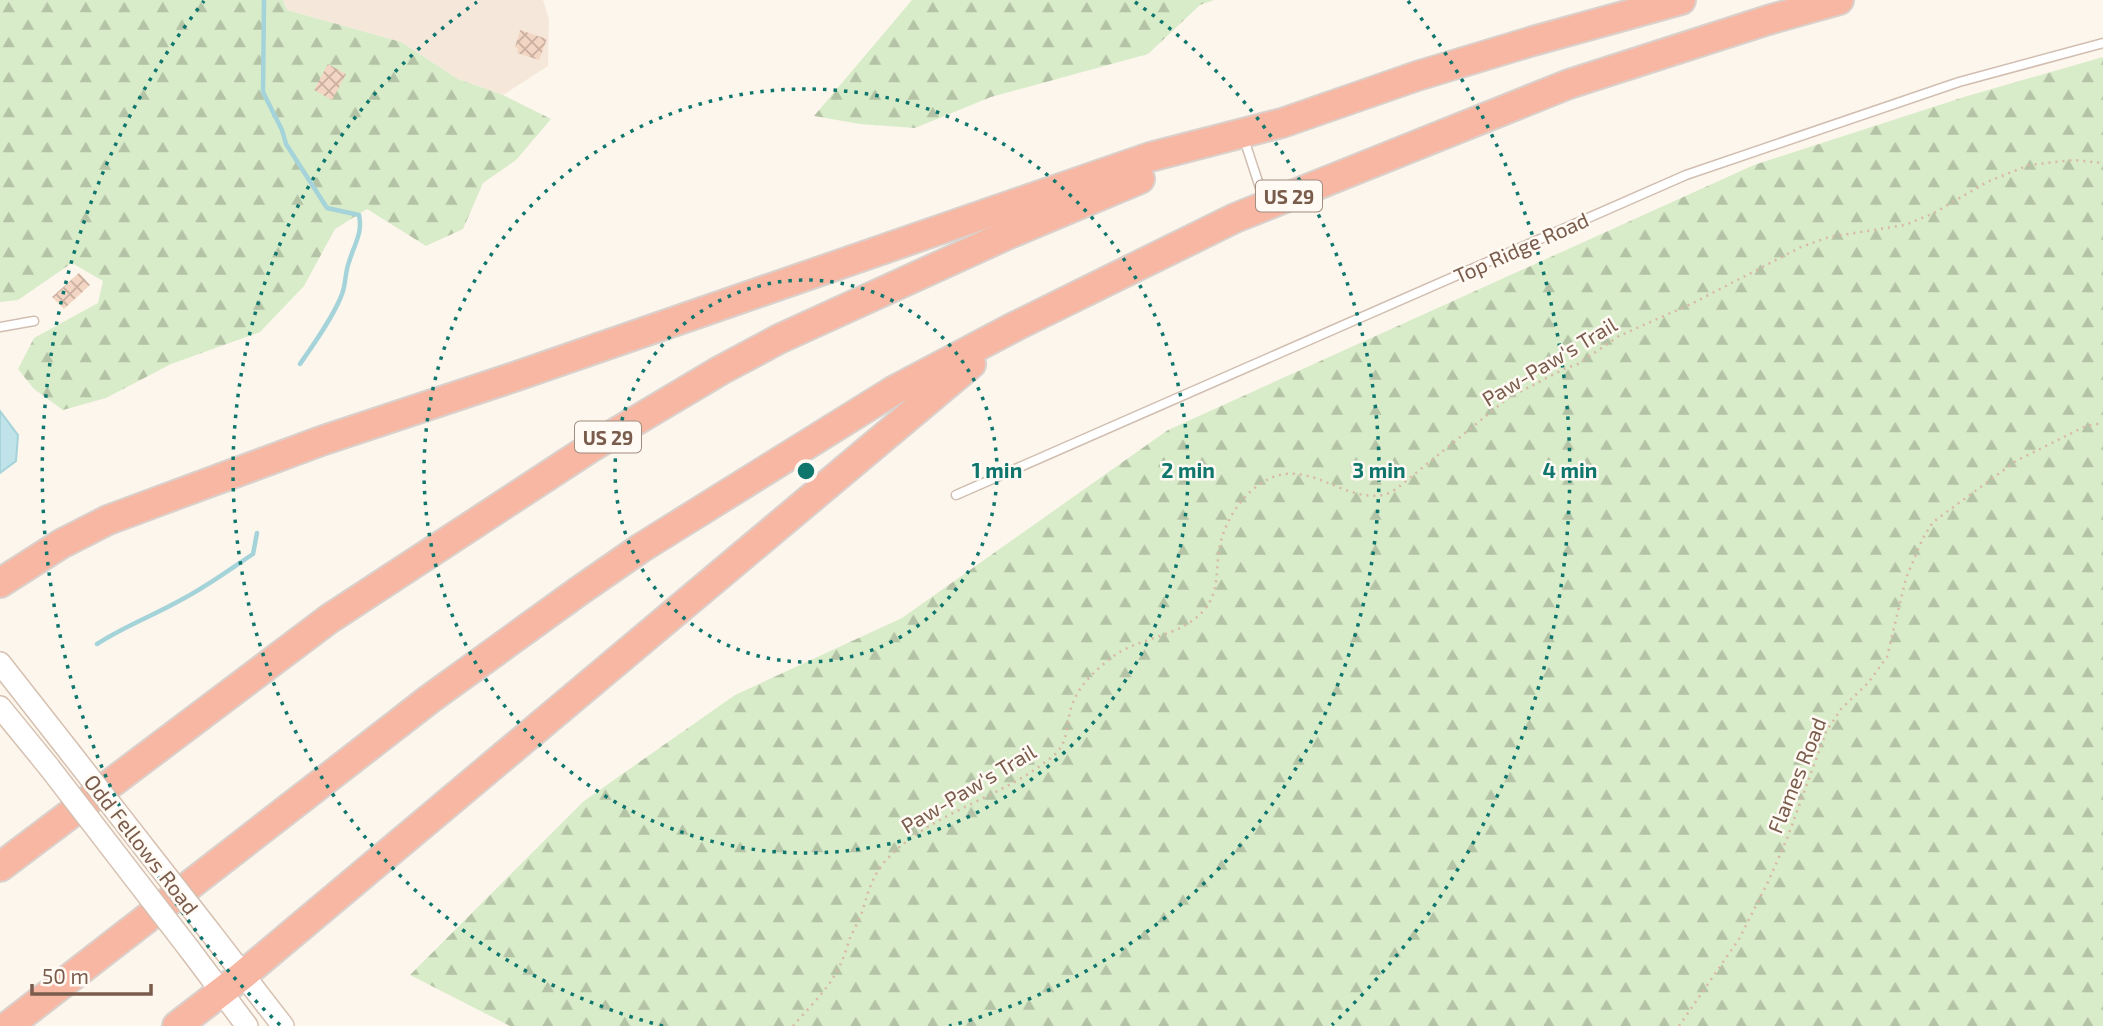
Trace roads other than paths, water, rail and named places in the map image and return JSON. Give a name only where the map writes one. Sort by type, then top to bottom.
[{"type":"highway","name":"US 29","points":[[0,867],[329,619],[590,448],[721,370],[779,339],[1009,234],[1282,122],[1456,64],[1681,0]]},
{"type":"highway","name":"US 29","points":[[8,1026],[431,698],[599,577],[775,463],[893,391],[1016,326],[1265,205],[1569,83],[1839,0]]},
{"type":"highway","points":[[0,583],[61,544],[108,520],[269,460],[1150,157],[1282,122]]},
{"type":"highway","points":[[177,1026],[243,975],[1016,326]]},
{"type":"main road","name":"Odd Fellows Road","points":[[0,663],[283,1026]]},
{"type":"main road","name":"Odd Fellows Road","points":[[0,707],[247,1026]]},
{"type":"lane","name":"Top Ridge Road","points":[[957,495],[1686,175],[1959,82],[2103,43]]},
{"type":"lane","points":[[1244,139],[1265,205]]},
{"type":"lane","points":[[0,327],[34,321]]},
{"type":"water","points":[[0,411],[18,435],[16,461],[0,473]]},
{"type":"waterway","points":[[264,0],[263,92],[286,144],[327,208],[359,215],[360,221],[359,233],[338,303],[300,364]]},
{"type":"waterway","points":[[97,644],[217,579],[253,554],[257,533]]}]
